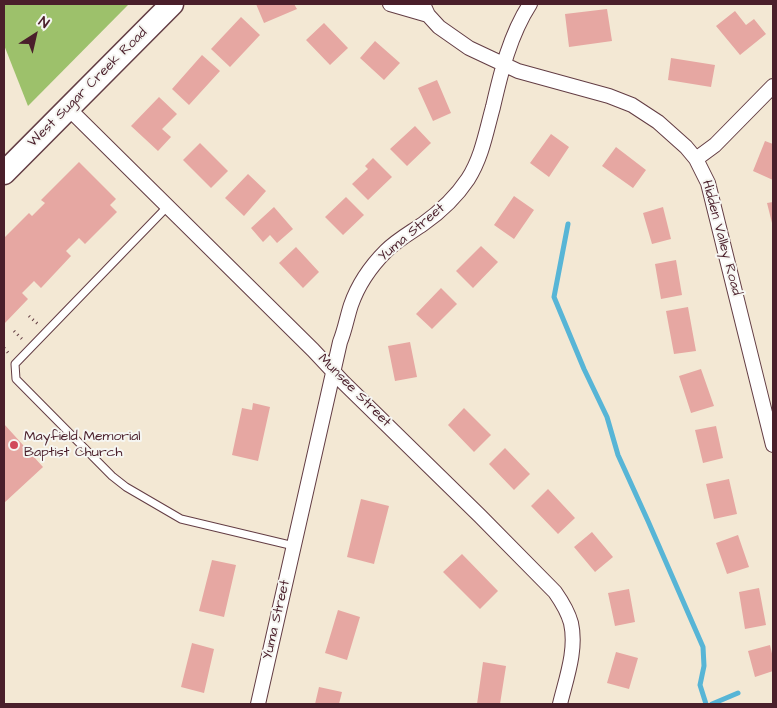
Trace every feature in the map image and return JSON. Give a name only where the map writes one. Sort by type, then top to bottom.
[{"type":"main road","name":"West Sugar Creek Road","points":[[4,173],[172,4]]},
{"type":"street","name":"Hidden Valley Road","points":[[390,4],[425,9],[439,27],[468,48],[518,71],[609,96],[632,105],[658,122],[686,147],[696,159],[708,183],[773,445]]},
{"type":"street","name":"Yuma Street","points":[[258,704],[333,372],[351,305],[369,270],[386,251],[406,234],[442,209],[452,200],[468,179],[485,143],[510,45],[530,4]]},
{"type":"street","points":[[696,159],[715,145],[773,86]]},
{"type":"street","name":"Munsee Street","points":[[68,108],[555,592],[565,607],[571,624],[573,641],[560,704]]},
{"type":"lane","points":[[168,207],[16,364],[16,379],[112,476],[152,503],[181,519],[294,546]]},
{"type":"green space","points":[[4,4],[129,4],[28,106],[4,45]]},
{"type":"building","points":[[256,4],[294,4],[297,9],[264,23]]},
{"type":"building","points":[[607,9],[612,41],[569,47],[565,14]]},
{"type":"building","points":[[735,11],[746,25],[754,19],[766,34],[740,55],[716,26]]},
{"type":"building","points":[[241,17],[260,35],[230,67],[211,49]]},
{"type":"building","points":[[324,23],[348,48],[330,65],[306,40]]},
{"type":"building","points":[[375,41],[400,63],[384,80],[360,58]]},
{"type":"building","points":[[202,55],[220,71],[189,105],[172,89]]},
{"type":"building","points":[[671,58],[715,65],[711,87],[668,80]]},
{"type":"building","points":[[437,80],[451,113],[433,121],[418,88]]},
{"type":"building","points":[[159,97],[177,114],[162,129],[171,137],[158,151],[131,126]]},
{"type":"building","points":[[415,126],[431,143],[407,166],[390,149]]},
{"type":"building","points":[[551,134],[569,147],[549,177],[530,163]]},
{"type":"building","points":[[765,141],[773,144],[773,180],[753,171]]},
{"type":"building","points":[[200,143],[228,171],[211,188],[183,160]]},
{"type":"building","points":[[616,147],[646,170],[633,188],[602,166]]},
{"type":"building","points":[[373,158],[392,177],[368,200],[352,184],[368,169],[365,166]]},
{"type":"building","points":[[79,162],[116,199],[110,205],[117,212],[85,244],[79,238],[66,251],[71,256],[41,288],[34,281],[22,293],[28,299],[4,324],[4,238],[29,213],[32,216],[45,203],[41,200]]},
{"type":"building","points":[[248,174],[266,191],[244,216],[225,198]]},
{"type":"building","points":[[514,196],[534,210],[514,239],[494,225]]},
{"type":"building","points":[[346,197],[364,215],[343,235],[325,217]]},
{"type":"building","points":[[773,202],[773,227],[767,203]]},
{"type":"building","points":[[274,207],[293,229],[277,243],[270,235],[263,242],[251,228]]},
{"type":"building","points":[[663,207],[671,239],[652,244],[643,213]]},
{"type":"building","points":[[481,246],[498,262],[473,288],[456,271]]},
{"type":"building","points":[[296,247],[319,272],[303,288],[279,263]]},
{"type":"building","points":[[676,260],[682,295],[661,299],[655,264]]},
{"type":"building","points":[[441,288],[457,304],[432,329],[416,314]]},
{"type":"building","points":[[688,307],[696,351],[674,354],[666,311]]},
{"type":"building","points":[[410,342],[417,377],[395,381],[388,346]]},
{"type":"building","points":[[701,369],[714,406],[691,413],[679,376]]},
{"type":"building","points":[[253,403],[270,407],[258,461],[232,455],[242,408],[252,410]]},
{"type":"building","points":[[464,408],[491,435],[474,452],[448,425]]},
{"type":"building","name":"Mayfield Memorial Baptist Church","points":[[4,424],[43,467],[4,503]]},
{"type":"building","points":[[716,426],[723,458],[703,463],[695,430]]},
{"type":"building","points":[[505,448],[530,474],[514,490],[489,464]]},
{"type":"building","points":[[729,479],[737,514],[714,519],[706,484]]},
{"type":"building","points":[[548,489],[575,518],[558,534],[531,506]]},
{"type":"building","points":[[361,499],[389,506],[374,564],[347,557]]},
{"type":"building","points":[[592,532],[613,557],[595,572],[574,547]]},
{"type":"building","points":[[738,535],[749,567],[727,574],[716,543]]},
{"type":"building","points":[[462,554],[498,591],[480,609],[443,572]]},
{"type":"building","points":[[212,560],[236,565],[224,617],[199,611]]},
{"type":"building","points":[[759,588],[766,625],[745,629],[739,592]]},
{"type":"building","points":[[629,589],[635,622],[615,626],[608,593]]},
{"type":"building","points":[[338,610],[360,617],[347,660],[325,653]]},
{"type":"building","points":[[192,643],[214,649],[204,693],[181,687]]},
{"type":"building","points":[[770,645],[773,671],[755,677],[748,651]]},
{"type":"building","points":[[616,652],[638,658],[629,689],[607,683]]},
{"type":"building","points":[[483,662],[506,666],[500,704],[477,704]]},
{"type":"building","points":[[319,687],[342,692],[339,704],[315,704]]},
{"type":"waterway","points":[[568,224],[554,297],[584,369],[607,417],[618,455],[703,647],[704,666],[700,685],[706,704]]},
{"type":"waterway","points":[[712,704],[738,693]]},
{"type":"place","name":"Mayfield Memorial Baptist Church","points":[[14,445]]}]
